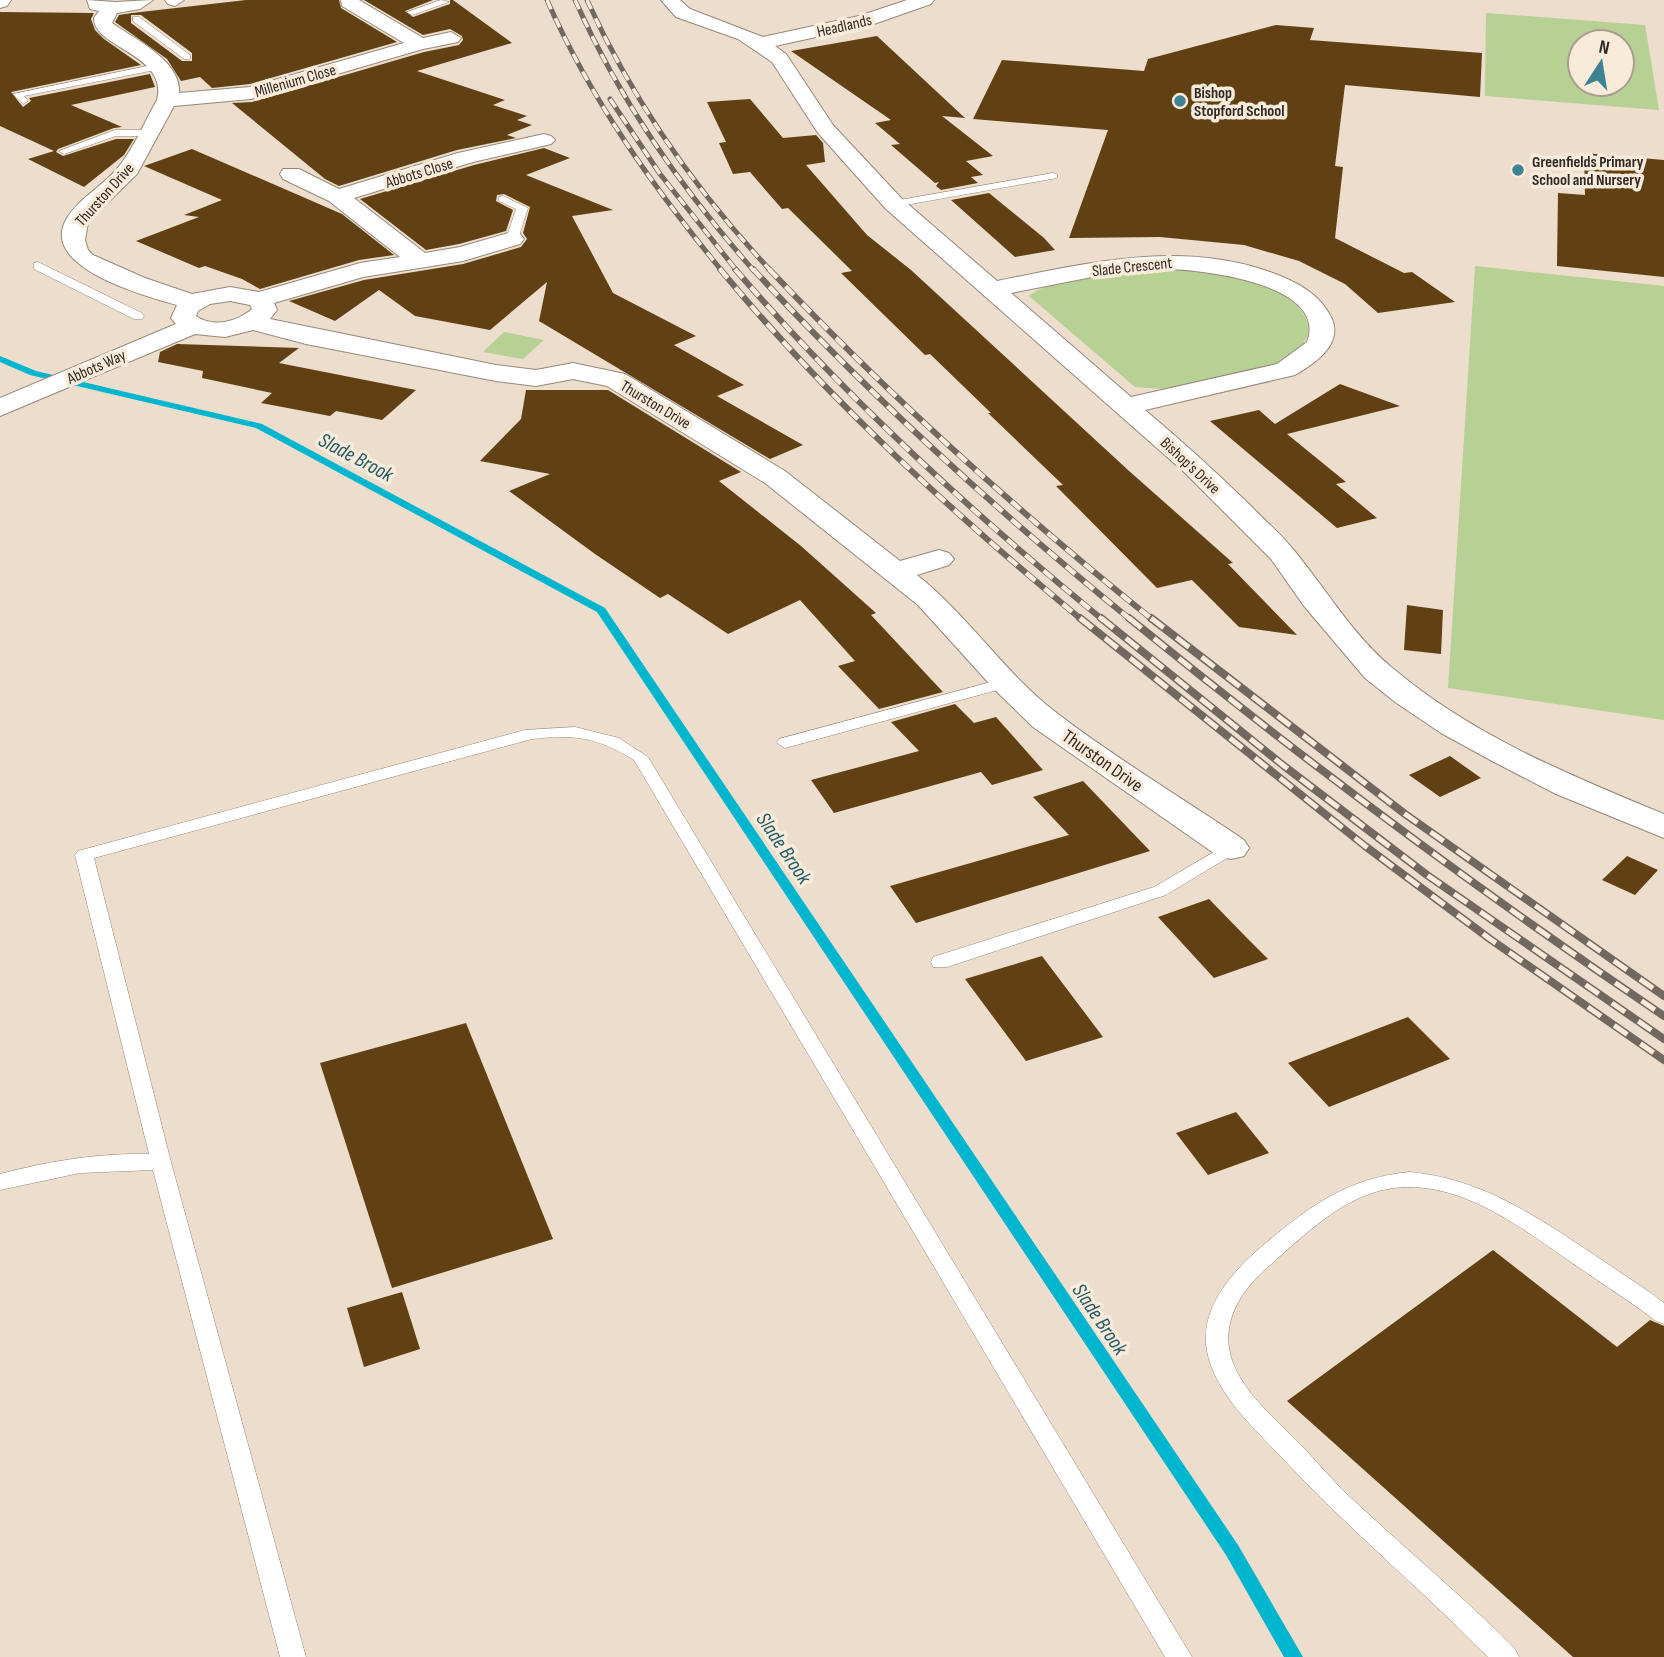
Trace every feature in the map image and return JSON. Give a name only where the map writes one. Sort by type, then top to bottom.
[{"type":"street","points":[[144,0],[135,5],[104,4],[103,25],[157,66],[167,78],[170,88],[167,100]]},
{"type":"street","name":"Bishop's Drive","points":[[670,0],[682,13],[726,27],[760,43],[779,58],[825,129],[894,204],[1193,465],[1281,553],[1353,646],[1376,671],[1453,726],[1568,787],[1664,827]]},
{"type":"street","name":"Headlands","points":[[760,43],[864,21],[925,0]]},
{"type":"street","points":[[349,2],[420,44]]},
{"type":"street","points":[[377,19],[412,12]]},
{"type":"street","name":"Millenium Close","points":[[167,100],[251,93],[420,44],[451,38]]},
{"type":"street","name":"Thurston Drive","points":[[167,100],[129,169],[78,219],[73,228],[74,244],[83,258],[163,295],[194,314],[230,294],[256,311],[306,336],[496,373],[536,378],[573,371],[594,373],[616,380],[775,477],[929,599],[1006,683],[1045,720],[1231,848]]},
{"type":"street","points":[[478,134],[500,147]]},
{"type":"street","name":"Abbots Close","points":[[337,196],[401,179],[500,147],[544,140]]},
{"type":"street","points":[[291,174],[337,196],[419,260]]},
{"type":"street","points":[[194,314],[218,329],[340,275],[463,254],[512,239]]},
{"type":"street","name":"Slade Crescent","points":[[990,290],[1115,265],[1190,261],[1231,267],[1264,276],[1295,291],[1313,307],[1322,324],[1322,338],[1316,348],[1286,370],[1126,405]]},
{"type":"street","name":"Abbots Way","points":[[0,408],[116,358],[194,314]]},
{"type":"street","points":[[895,572],[939,559]]},
{"type":"lane","points":[[412,12],[444,2]]},
{"type":"lane","points":[[136,19],[187,57]]},
{"type":"lane","points":[[130,47],[164,40]]},
{"type":"lane","points":[[23,101],[19,94],[157,66]]},
{"type":"lane","points":[[64,151],[115,133],[150,133]]},
{"type":"lane","points":[[894,204],[1053,176]]},
{"type":"lane","points":[[503,199],[522,208],[512,239]]},
{"type":"lane","points":[[38,267],[138,316]]},
{"type":"lane","points":[[91,292],[124,279]]},
{"type":"lane","points":[[785,743],[1006,683]]},
{"type":"lane","points":[[293,1657],[160,1162],[84,855],[531,734],[557,731],[589,733],[615,740],[640,757],[1179,1657]]},
{"type":"lane","points":[[940,962],[1160,891],[1231,848]]},
{"type":"lane","points":[[0,1182],[40,1170],[106,1160],[160,1162]]},
{"type":"lane","points":[[1506,1657],[1478,1628],[1342,1505],[1258,1416],[1229,1376],[1218,1350],[1219,1330],[1226,1300],[1244,1274],[1327,1205],[1378,1184],[1403,1181],[1438,1184],[1475,1194],[1506,1208],[1664,1315]]},
{"type":"green space","points":[[1486,13],[1645,25],[1659,110],[1485,96]]},
{"type":"green space","points":[[1475,266],[1664,286],[1664,720],[1448,688]]},
{"type":"green space","points":[[1199,268],[1260,282],[1282,292],[1303,314],[1308,324],[1308,334],[1298,350],[1267,368],[1162,389],[1135,387],[1029,296],[1044,287],[1086,276],[1135,270]]},
{"type":"green space","points":[[504,332],[544,340],[523,359],[483,352]]},
{"type":"building","points":[[246,0],[339,0],[341,8],[397,42],[250,84],[212,88],[200,77],[181,81],[167,59],[115,22],[119,15]],"holes":[[[131,15],[141,15],[192,53],[192,61],[182,61],[131,23]]]},
{"type":"building","points":[[364,0],[433,0],[405,11],[413,17],[450,4],[450,0],[453,0],[512,43],[417,71],[505,100],[493,105],[527,116],[517,120],[532,125],[507,135],[516,138],[457,150],[339,186],[325,179],[232,103],[252,102],[424,52],[459,45],[463,40],[462,36],[450,29],[423,35]]},
{"type":"building","points":[[0,12],[94,13],[91,19],[95,30],[141,65],[11,92],[23,107],[31,101],[29,98],[150,74],[155,87],[71,105],[122,127],[58,149],[56,152],[63,156],[116,139],[134,139],[124,155],[84,187],[28,159],[54,151],[0,126]]},
{"type":"building","points":[[1276,25],[1314,28],[1310,40],[1482,53],[1480,97],[1345,85],[1335,166],[1343,167],[1335,238],[1404,273],[1412,272],[1455,302],[1378,313],[1345,284],[1299,261],[1244,245],[1160,237],[1069,238],[1108,130],[973,119],[1002,60],[1144,71],[1148,59]]},
{"type":"building","points":[[877,36],[965,118],[942,116],[993,156],[966,161],[983,175],[971,177],[978,183],[941,190],[936,186],[939,182],[935,183],[891,145],[900,144],[875,123],[891,120],[791,51]]},
{"type":"building","points":[[750,99],[783,138],[816,135],[823,143],[825,162],[806,165],[867,235],[911,270],[1233,563],[1228,564],[1297,635],[1239,627],[1192,580],[1157,588],[1056,486],[1063,485],[988,413],[991,413],[930,354],[925,355],[841,273],[852,271],[788,208],[782,209],[750,172],[733,174],[719,143],[726,142],[707,102]]},
{"type":"building","points":[[544,148],[570,158],[526,175],[613,210],[572,216],[613,293],[696,336],[674,345],[744,385],[717,396],[803,445],[770,459],[539,321],[547,282],[490,330],[415,316],[379,290],[335,321],[289,301],[364,280],[463,264],[521,247],[527,239],[523,233],[530,207],[504,194],[497,195],[496,201],[513,210],[506,231],[426,250],[360,199],[474,165]]},
{"type":"building","points":[[192,149],[342,214],[394,255],[359,260],[260,289],[242,279],[205,266],[199,268],[136,241],[199,217],[184,215],[222,200],[144,166]]},
{"type":"building","points":[[1584,153],[1664,160],[1664,277],[1557,266],[1558,193],[1585,195]]},
{"type":"building","points":[[989,193],[1055,250],[1015,257],[951,200]]},
{"type":"building","points":[[177,344],[299,348],[279,363],[416,390],[382,420],[336,411],[330,416],[261,403],[272,393],[202,378],[203,371],[158,362],[160,352]]},
{"type":"building","points":[[1340,384],[1400,406],[1287,434],[1346,482],[1336,484],[1377,518],[1337,528],[1210,421],[1259,410],[1275,424]]},
{"type":"building","points":[[526,390],[608,390],[741,472],[719,481],[801,546],[876,613],[871,615],[943,692],[879,709],[838,666],[855,661],[800,600],[728,634],[668,594],[660,598],[595,554],[509,491],[550,474],[480,461],[521,419]]},
{"type":"building","points":[[1407,605],[1443,610],[1441,654],[1404,650]]},
{"type":"building","points":[[955,704],[974,723],[996,717],[1043,770],[992,785],[981,772],[834,813],[811,780],[919,751],[891,722]]},
{"type":"building","points":[[1450,756],[1481,778],[1440,797],[1409,775]]},
{"type":"building","points":[[1083,781],[1150,851],[916,923],[890,886],[1069,835],[1033,797]]},
{"type":"building","points":[[1627,856],[1658,870],[1635,895],[1602,880]]},
{"type":"building","points":[[1209,899],[1268,959],[1214,978],[1158,917]]},
{"type":"building","points":[[1042,956],[1103,1037],[1026,1061],[965,979]]},
{"type":"building","points":[[1408,1017],[1450,1059],[1329,1107],[1288,1063]]},
{"type":"building","points":[[466,1023],[553,1239],[392,1288],[320,1063]]},
{"type":"building","points":[[1236,1112],[1269,1153],[1208,1175],[1176,1133]]},
{"type":"building","points":[[1493,1250],[1617,1347],[1650,1320],[1664,1326],[1664,1657],[1573,1657],[1287,1401]]},
{"type":"building","points":[[402,1292],[420,1349],[364,1367],[347,1308]]},
{"type":"waterway","name":"Slade Brook","points":[[0,359],[33,373],[259,426],[601,610],[1232,1550],[1294,1657]]},
{"type":"railway","points":[[547,0],[583,73],[625,142],[722,271]]},
{"type":"railway","points":[[575,0],[612,73],[654,142],[702,208],[754,271]]},
{"type":"railway","points":[[587,0],[624,74],[668,143],[717,209],[771,271]]},
{"type":"railway","points":[[610,99],[660,174],[737,271]]},
{"type":"railway","points":[[720,269],[804,364],[893,453],[986,538],[1082,620]]},
{"type":"railway","points":[[735,269],[821,363],[912,453],[1006,538],[1103,620]]},
{"type":"railway","points":[[753,269],[843,362],[983,495],[1131,620]]},
{"type":"railway","points":[[769,269],[860,362],[1003,495],[1153,620]]},
{"type":"railway","points":[[1080,618],[1365,846],[1490,939],[1664,1060]]},
{"type":"railway","points":[[1101,618],[1284,766],[1427,875],[1664,1039]]},
{"type":"railway","points":[[1129,618],[1392,823],[1664,1016]]},
{"type":"railway","points":[[1151,618],[1405,814],[1664,996]]},
{"type":"place","name":"Bishop Stopford School","points":[[1180,101]]},
{"type":"place","name":"Greenfields Primary School and Nursery","points":[[1518,170]]}]
